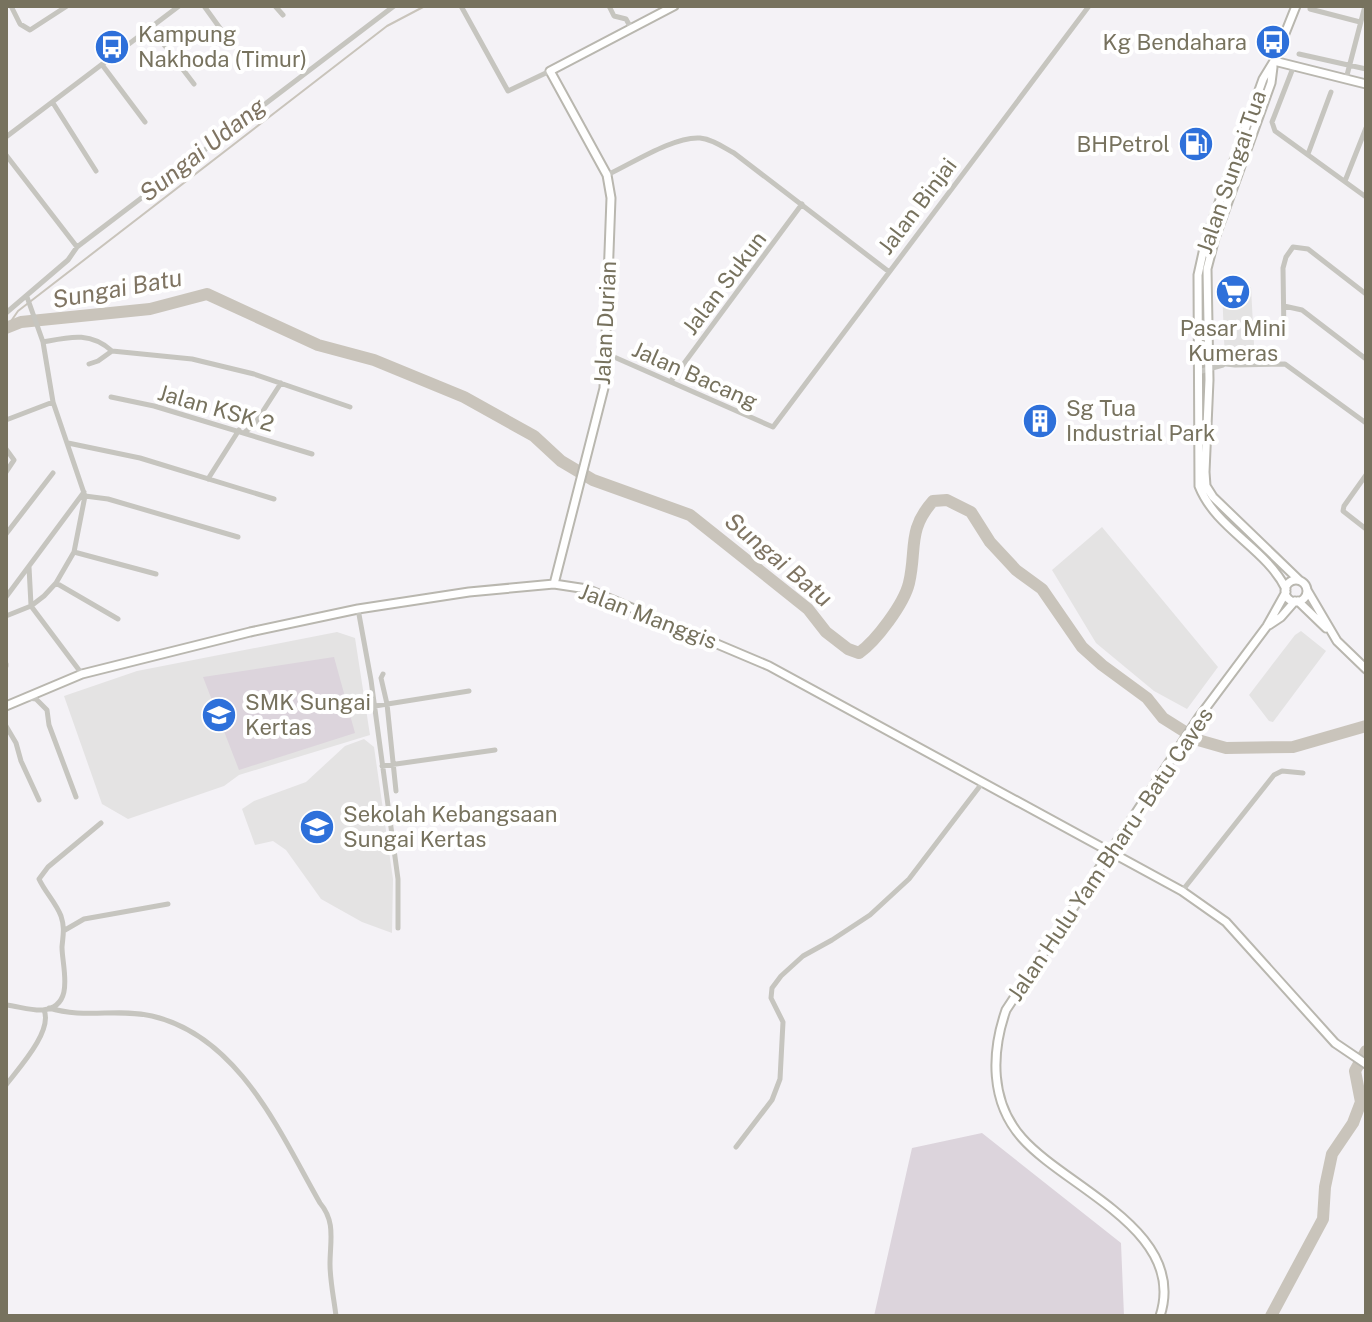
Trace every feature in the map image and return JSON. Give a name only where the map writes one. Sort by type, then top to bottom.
[{"type":"street","points":[[11,6],[20,24],[30,30],[67,6]]},
{"type":"street","points":[[204,6],[230,42]]},
{"type":"street","points":[[275,6],[283,15]]},
{"type":"street","points":[[6,313],[27,299],[68,260],[77,247],[394,6]]},
{"type":"street","points":[[461,6],[508,91],[674,6]]},
{"type":"street","points":[[609,6],[614,16],[626,19],[631,28]]},
{"type":"street","name":"Jalan Binjai","points":[[773,427],[1089,6]]},
{"type":"street","name":"Jalan Sungai Tua","points":[[1286,591],[1269,563],[1204,498],[1198,479],[1196,295],[1206,239],[1263,79],[1274,61],[1296,6]]},
{"type":"street","points":[[1346,79],[1365,6]]},
{"type":"street","points":[[6,137],[152,29],[176,7]]},
{"type":"street","points":[[1310,9],[1360,22]]},
{"type":"street","points":[[152,29],[194,84]]},
{"type":"street","points":[[1299,54],[1366,69]]},
{"type":"street","points":[[1274,61],[1366,84]]},
{"type":"street","name":"Jalan Sungai Tua","points":[[1274,61],[1271,83],[1209,260],[1206,284],[1209,367],[1206,486],[1223,507],[1299,580]]},
{"type":"street","points":[[103,66],[145,122]]},
{"type":"street","points":[[1293,68],[1272,122],[1275,131],[1366,197]]},
{"type":"street","name":"Jalan Durian","points":[[550,71],[607,175],[611,198],[604,388],[554,584]]},
{"type":"street","points":[[1308,154],[1331,92]]},
{"type":"street","points":[[53,103],[96,171]]},
{"type":"street","points":[[1345,181],[1366,128]]},
{"type":"street","points":[[607,175],[675,143],[702,138],[734,153],[888,271]]},
{"type":"street","points":[[6,155],[77,247]]},
{"type":"street","name":"Jalan Sukun","points":[[671,381],[802,204]]},
{"type":"street","points":[[1284,336],[1283,268],[1293,247],[1308,249],[1366,294]]},
{"type":"street","points":[[6,616],[31,606],[56,583],[74,552],[85,494],[53,402],[42,340],[27,299]]},
{"type":"street","points":[[1284,306],[1302,310],[1366,359]]},
{"type":"street","points":[[42,340],[87,336],[112,351],[192,359],[281,383],[350,407]]},
{"type":"street","points":[[89,364],[112,351]]},
{"type":"street","name":"Jalan Bacang","points":[[605,353],[773,427]]},
{"type":"street","points":[[1198,362],[1209,367]]},
{"type":"street","points":[[1198,372],[1224,365],[1285,364],[1366,423]]},
{"type":"street","points":[[208,479],[242,431],[254,425],[281,383]]},
{"type":"street","name":"Jalan KSK 2","points":[[111,397],[154,406],[312,454]]},
{"type":"street","points":[[6,420],[53,402]]},
{"type":"street","points":[[68,443],[140,458],[274,499]]},
{"type":"street","points":[[6,449],[14,460],[6,472]]},
{"type":"street","points":[[6,534],[53,473]]},
{"type":"street","points":[[1366,475],[1344,506],[1346,515],[1366,529]]},
{"type":"street","points":[[85,494],[238,537]]},
{"type":"street","points":[[6,597],[85,494]]},
{"type":"street","points":[[74,552],[156,574]]},
{"type":"street","points":[[29,565],[31,606],[82,674]]},
{"type":"street","points":[[1331,632],[1296,601],[1289,599],[1286,591],[1292,581],[1299,580],[1305,584],[1337,641],[1366,669]]},
{"type":"street","points":[[56,583],[118,619]]},
{"type":"street","name":"Jalan Manggis","points":[[6,706],[82,674],[358,609],[438,595],[554,584],[600,593],[769,666],[1182,891],[1226,922],[1335,1043],[1366,1064]]},
{"type":"street","points":[[1296,601],[1304,599],[1307,590]]},
{"type":"street","name":"Jalan Hulu Yam Bharu - Batu Caves","points":[[1160,1316],[1164,1304],[1164,1282],[1159,1262],[1132,1225],[1023,1139],[999,1099],[995,1056],[999,1030],[1006,1010],[1199,717],[1267,626],[1286,591]]},
{"type":"street","name":"Jalan Hulu Yam Bharu - Batu Caves","points":[[1267,626],[1296,601]]},
{"type":"street","points":[[358,609],[375,706],[398,879],[398,928]]},
{"type":"street","points":[[383,674],[381,678],[387,704],[396,791]]},
{"type":"street","points":[[375,706],[469,691]]},
{"type":"street","points":[[27,698],[36,699],[47,710],[49,725],[76,797]]},
{"type":"street","points":[[6,726],[39,800]]},
{"type":"street","points":[[382,766],[495,750]]},
{"type":"street","points":[[1182,891],[1274,775],[1282,771],[1303,773]]},
{"type":"street","points":[[736,1147],[772,1100],[780,1079],[783,1022],[771,998],[772,988],[803,956],[870,915],[901,888],[983,782]]},
{"type":"street","points":[[46,1009],[56,1004],[65,991],[62,948],[65,930],[60,914],[39,879],[48,867],[101,823]]},
{"type":"street","points":[[65,930],[84,919],[168,904]]},
{"type":"street","points":[[6,1005],[73,1014],[151,1016],[201,1036],[215,1048],[272,1117],[320,1203],[329,1213],[332,1232],[330,1266],[336,1316]]},
{"type":"street","points":[[6,1085],[41,1035],[46,1022],[46,1009]]},
{"type":"shaded area","points":[[1251,287],[1255,363],[1225,363],[1222,288]]},
{"type":"shaded area","points":[[1102,527],[1218,667],[1187,709],[1154,691],[1096,643],[1052,570]]},
{"type":"shaded area","points":[[1301,631],[1326,651],[1273,722],[1269,721],[1249,695]]},
{"type":"shaded area","name":"SMK Sungai Kertas","points":[[337,632],[355,638],[370,735],[239,775],[224,786],[128,819],[102,804],[64,696],[137,671]]},
{"type":"shaded area","points":[[334,657],[355,733],[239,770],[203,677]]},
{"type":"shaded area","name":"Sekolah Kebangsaan Sungai Kertas","points":[[364,739],[374,747],[393,879],[392,933],[362,922],[321,899],[286,850],[273,841],[255,845],[242,809],[254,801],[306,782],[345,746]]},
{"type":"shaded area","points":[[982,1133],[1121,1243],[1124,1316],[874,1316],[912,1148]]},
{"type":"waterway","name":"Sungai Udang","points":[[7,327],[18,311],[387,26],[425,6]]},
{"type":"waterway","name":"Sungai Batu","points":[[6,328],[21,322],[150,309],[207,294],[318,345],[374,360],[464,397],[534,436],[561,461],[593,480],[690,515],[808,609],[826,632],[848,649],[859,653],[888,621],[906,592],[919,521],[933,501],[947,500],[971,512],[990,542],[1016,570],[1042,589],[1082,647],[1147,698],[1163,718],[1198,740],[1226,748],[1293,747],[1366,726]]},
{"type":"waterway","name":"Sungai Batu","points":[[1271,1316],[1323,1219],[1325,1187],[1332,1154],[1353,1123],[1361,1102],[1355,1071],[1366,1051]]},
{"type":"place","name":"Kg Bendahara","points":[[1273,42]]},
{"type":"place","name":"Kampung Nakhoda (Timur)","points":[[112,47]]},
{"type":"place","name":"BHPetrol","points":[[1196,144]]},
{"type":"place","name":"Pasar Mini Kumeras","points":[[1233,292]]},
{"type":"place","name":"Sg Tua Industrial Park","points":[[1040,421]]},
{"type":"place","name":"SMK Sungai Kertas","points":[[219,715]]},
{"type":"place","name":"Sekolah Kebangsaan Sungai Kertas","points":[[317,827]]}]
